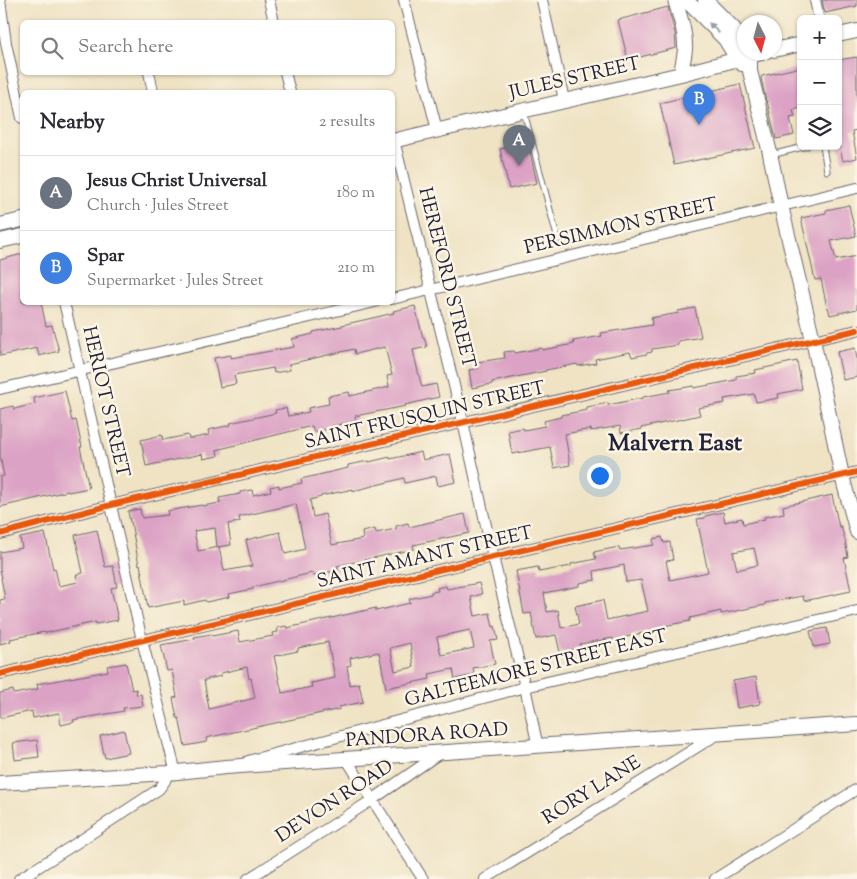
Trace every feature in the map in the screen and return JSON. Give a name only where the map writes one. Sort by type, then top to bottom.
[{"type":"street","points":[[0,0],[6,43],[20,109]]},
{"type":"street","points":[[269,0],[274,20]]},
{"type":"street","points":[[404,0],[438,130]]},
{"type":"street","points":[[542,0],[564,100]]},
{"type":"street","points":[[675,0],[685,38],[685,52],[681,74]]},
{"type":"street","points":[[686,0],[725,39],[737,47]]},
{"type":"street","points":[[705,0],[734,29],[737,36]]},
{"type":"street","points":[[815,0],[818,15]]},
{"type":"street","points":[[842,34],[857,31]]},
{"type":"street","points":[[782,48],[797,45]]},
{"type":"street","name":"JULES STREET","points":[[395,140],[681,74],[737,56]]},
{"type":"street","points":[[747,60],[813,340],[842,476],[857,532]]},
{"type":"street","points":[[150,75],[153,90]]},
{"type":"street","points":[[286,75],[290,90]]},
{"type":"street","name":"HEREFORD STREET","points":[[395,144],[463,422],[538,747]]},
{"type":"street","name":"PERSIMMON STREET","points":[[395,297],[857,188]]},
{"type":"street","points":[[0,225],[20,220]]},
{"type":"street","points":[[0,241],[20,236]]},
{"type":"street","name":"HERIOT STREET","points":[[65,305],[172,773]]},
{"type":"street","points":[[0,389],[362,305]]},
{"type":"street","name":"SAINT FRUSQUIN STREET","points":[[0,534],[111,505],[857,330]]},
{"type":"street","name":"SAINT AMANT STREET","points":[[0,674],[857,472]]},
{"type":"street","name":"GALTEEMORE STREET EAST","points":[[226,767],[525,687],[857,611]]},
{"type":"street","name":"PANDORA ROAD","points":[[0,783],[172,773],[226,767],[857,724]]},
{"type":"street","name":"RORY LANE","points":[[485,879],[719,733]]},
{"type":"street","name":"DEVON ROAD","points":[[248,879],[372,800],[440,753]]},
{"type":"street","points":[[347,760],[422,879]]},
{"type":"street","points":[[19,879],[158,789],[172,773]]},
{"type":"street","points":[[716,879],[857,789]]},
{"type":"lane","points":[[524,110],[558,240]]},
{"type":"lane","points":[[770,155],[797,148]]},
{"type":"lane","points":[[824,150],[827,170]]},
{"type":"building","points":[[822,0],[857,0],[857,6],[825,13]]},
{"type":"building","points":[[668,7],[675,33],[676,48],[628,60],[618,20]]},
{"type":"building","points":[[857,57],[857,130],[852,131],[857,158],[843,161],[840,150],[842,150],[842,59]]},
{"type":"building","points":[[797,68],[797,109],[793,110],[795,117],[790,118],[794,135],[776,139],[766,101],[762,76]]},
{"type":"building","points":[[740,84],[755,148],[674,165],[660,103]]},
{"type":"building","points":[[528,143],[537,183],[509,189],[500,149]]},
{"type":"building","points":[[849,205],[856,236],[831,241],[836,260],[857,256],[857,309],[830,315],[821,279],[815,280],[801,218],[826,213],[826,210]]},
{"type":"building","points":[[20,255],[20,305],[42,305],[46,326],[52,325],[59,351],[39,356],[37,348],[0,356],[0,260]]},
{"type":"building","points":[[415,306],[427,347],[413,350],[418,372],[422,387],[436,384],[439,397],[355,416],[356,421],[332,426],[333,428],[314,432],[312,426],[224,448],[217,450],[218,456],[203,459],[202,454],[146,466],[141,440],[162,435],[163,440],[188,435],[189,439],[209,435],[208,430],[276,413],[275,410],[286,408],[288,416],[309,412],[308,408],[329,404],[328,396],[349,392],[350,396],[389,387],[387,376],[392,375],[385,347],[355,354],[354,349],[289,364],[290,370],[274,373],[273,368],[234,375],[236,384],[220,387],[214,358],[231,355],[231,358],[294,347],[292,339]]},
{"type":"building","points":[[695,308],[701,337],[678,341],[678,345],[652,349],[652,352],[647,354],[632,357],[630,352],[595,359],[596,363],[578,366],[577,364],[546,370],[472,388],[469,370],[479,368],[477,362],[505,358],[504,352],[514,351],[515,353],[542,348],[542,350],[574,344],[573,341],[602,336],[601,333],[652,325],[651,318]]},
{"type":"building","points":[[855,348],[857,377],[843,380],[837,352]]},
{"type":"building","points":[[797,361],[802,389],[778,394],[779,398],[756,402],[754,394],[724,399],[725,403],[698,408],[700,415],[621,433],[620,426],[565,434],[570,465],[554,468],[550,447],[512,454],[508,431],[545,426],[544,421],[561,417],[561,415],[587,410],[587,407],[643,398],[670,392],[669,390],[694,386],[694,388],[736,380],[736,376],[756,373],[755,370]]},
{"type":"building","points":[[65,391],[72,421],[76,420],[89,488],[0,507],[0,477],[4,476],[0,456],[0,409],[13,406],[14,409],[35,404],[34,398]]},
{"type":"building","points":[[421,452],[423,460],[450,454],[456,482],[438,486],[436,476],[405,483],[404,478],[310,500],[313,517],[325,514],[332,545],[363,539],[362,532],[375,529],[376,533],[396,529],[396,526],[408,523],[409,527],[465,514],[469,533],[413,545],[414,549],[337,566],[338,570],[313,576],[312,573],[253,587],[253,589],[229,594],[230,597],[184,605],[184,601],[148,608],[128,511],[140,509],[142,518],[168,515],[167,511],[220,503],[219,498],[240,494],[240,492],[252,490],[253,495],[271,491],[270,487],[279,485],[279,488],[302,483],[301,479],[348,468],[348,465],[390,457],[390,459]],"holes":[[[296,504],[305,549],[285,554],[280,532],[246,540],[252,566],[224,571],[219,547],[198,551],[194,531],[215,528],[217,547],[231,545],[228,524],[240,522],[239,517]]]},
{"type":"building","points":[[832,495],[839,527],[841,526],[845,540],[848,557],[844,558],[851,591],[804,601],[803,596],[721,614],[721,611],[690,618],[690,621],[663,626],[663,628],[613,640],[613,638],[580,644],[581,648],[560,652],[556,635],[536,639],[531,613],[524,614],[516,571],[538,567],[539,572],[571,566],[571,564],[596,559],[594,552],[619,547],[620,550],[654,545],[653,539],[662,537],[664,543],[670,542],[673,560],[666,561],[670,580],[708,572],[697,519],[723,512],[725,522],[742,518],[743,524],[784,513],[783,506]],"holes":[[[754,548],[758,565],[737,570],[733,552]],[[624,565],[626,582],[641,580],[648,611],[607,620],[603,600],[575,606],[579,624],[561,628],[558,610],[547,612],[544,593],[579,586],[579,583],[595,580],[594,571]]]},
{"type":"building","points":[[97,530],[105,567],[113,566],[117,587],[111,588],[118,620],[96,624],[96,622],[44,632],[10,639],[11,641],[0,644],[0,600],[5,599],[0,570],[0,552],[22,548],[20,538],[45,533],[59,586],[78,582],[76,575],[83,573],[75,535]]},
{"type":"building","points":[[479,583],[482,594],[471,597],[475,616],[490,613],[493,627],[495,626],[498,640],[490,641],[495,664],[473,668],[474,675],[455,679],[453,669],[429,674],[430,679],[386,688],[379,652],[350,658],[351,665],[347,666],[350,685],[359,683],[363,702],[339,707],[340,709],[206,738],[207,742],[185,746],[173,698],[177,697],[172,670],[167,671],[161,645],[195,639],[194,637],[238,631],[240,642],[273,636],[272,633],[278,632],[277,628],[286,626],[287,628],[376,608],[376,611],[410,603],[409,599],[431,594],[431,592],[438,591],[437,588],[446,586],[447,589]],"holes":[[[470,630],[474,648],[441,655],[437,637]],[[328,642],[335,678],[311,683],[312,687],[282,693],[274,656],[298,651],[298,648]],[[410,643],[414,667],[395,671],[390,648]],[[247,667],[255,698],[209,709],[204,680],[221,676],[221,673]]]},
{"type":"building","points":[[827,628],[830,644],[814,647],[810,631]]},
{"type":"building","points":[[126,663],[132,690],[136,689],[137,695],[141,694],[143,706],[123,708],[124,711],[73,720],[74,722],[61,725],[59,713],[33,718],[32,711],[0,718],[0,693],[13,690],[14,694],[38,689],[37,684],[108,671],[107,666]]},
{"type":"building","points":[[756,677],[760,704],[737,708],[733,681]]},
{"type":"building","points":[[124,730],[129,753],[105,758],[100,736]]},
{"type":"building","points":[[37,740],[39,757],[15,760],[13,743]]},
{"type":"cycle path","points":[[0,534],[111,505],[857,330]]},
{"type":"cycle path","points":[[0,674],[857,472]]},
{"type":"place","name":"Spar","points":[[699,125]]},
{"type":"place","name":"Jesus Christ Universal","points":[[519,166]]},
{"type":"district","name":"Malvern East","points":[[675,444]]}]
